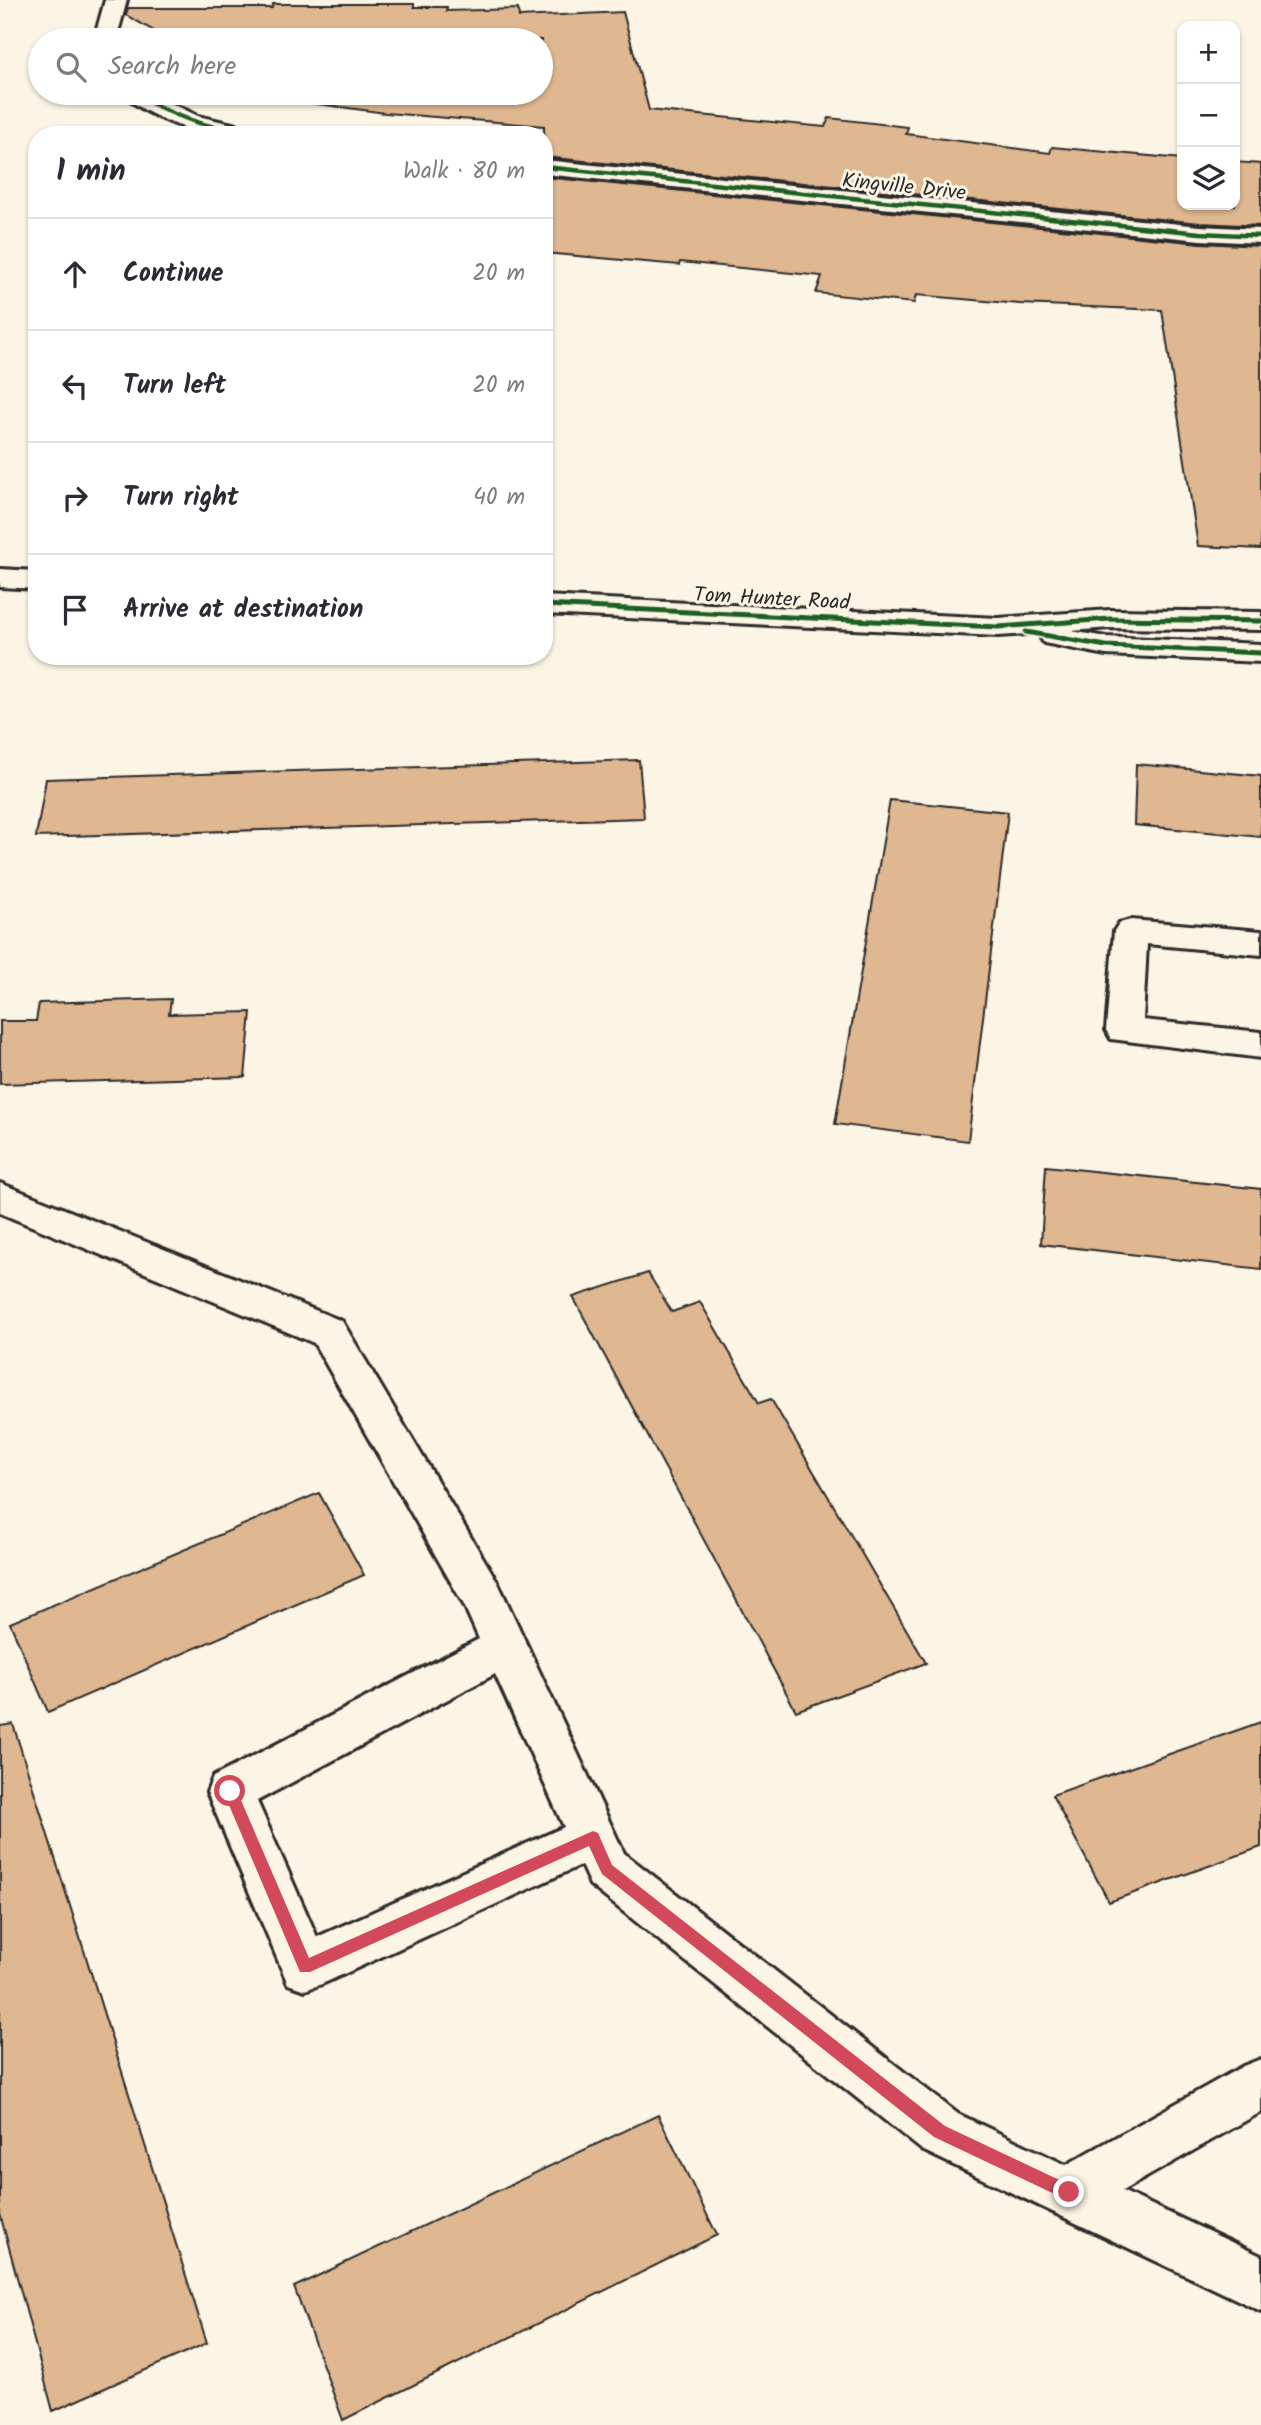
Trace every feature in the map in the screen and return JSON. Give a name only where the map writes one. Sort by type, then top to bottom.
[{"type":"street","points":[[108,28],[116,0]]},
{"type":"street","points":[[155,105],[192,122],[210,126]]},
{"type":"street","name":"Kingville Drive","points":[[553,168],[1200,233],[1261,236]]},
{"type":"street","points":[[0,578],[28,580]]},
{"type":"street","name":"Tom Hunter Road","points":[[553,605],[998,627],[1110,619],[1261,621]]},
{"type":"street","name":"Tom Hunter Road","points":[[998,627],[1106,646],[1261,653]]},
{"type":"street","points":[[1261,943],[1131,931],[1124,1030],[1261,1045]]},
{"type":"street","points":[[0,1197],[328,1332],[482,1596],[607,1869],[940,2132],[1261,2284]]},
{"type":"street","points":[[505,1647],[230,1791],[305,1967],[593,1837]]},
{"type":"street","points":[[1069,2192],[1261,2084]]},
{"type":"building","points":[[414,4],[414,7],[447,7],[446,11],[518,9],[519,17],[623,12],[649,110],[825,127],[829,118],[908,127],[906,134],[1050,153],[1052,147],[1177,159],[1177,210],[1240,210],[1240,162],[1261,164],[1261,226],[1200,223],[553,158],[553,126],[386,113],[325,105],[553,105],[553,28],[149,28],[126,15],[128,8]]},
{"type":"building","points":[[553,178],[1200,243],[1261,246],[1261,549],[1198,546],[1162,310],[1020,304],[916,295],[914,303],[816,293],[822,276],[680,262],[679,265],[553,254]]},
{"type":"building","points":[[639,760],[644,818],[36,837],[46,779]]},
{"type":"building","points":[[1136,764],[1261,776],[1261,837],[1134,825]]},
{"type":"building","points":[[890,800],[1008,812],[968,1141],[835,1124]]},
{"type":"building","points":[[171,999],[169,1014],[251,1012],[245,1077],[0,1084],[0,1021],[36,1021],[39,1003]]},
{"type":"building","points":[[1046,1166],[1261,1189],[1261,1269],[1041,1244]]},
{"type":"building","points":[[648,1273],[672,1312],[700,1302],[759,1403],[771,1399],[926,1663],[796,1711],[573,1297]]},
{"type":"building","points":[[319,1493],[364,1575],[48,1712],[10,1623]]},
{"type":"building","points":[[1261,1722],[1261,1847],[1109,1902],[1052,1795]]},
{"type":"building","points":[[13,1724],[207,2343],[53,2411],[0,2214],[0,1726]]},
{"type":"building","points":[[658,2115],[717,2235],[343,2420],[294,2287]]},
{"type":"cycle path","points":[[154,105],[208,126]]},
{"type":"cycle path","points":[[553,168],[1200,233],[1261,236]]},
{"type":"cycle path","points":[[553,605],[998,627],[1110,619],[1261,621]]},
{"type":"cycle path","points":[[1026,632],[1106,646],[1261,653]]},
{"type":"route","points":[[230,1791],[305,1967],[593,1837],[607,1869],[940,2132],[1069,2192]]}]
